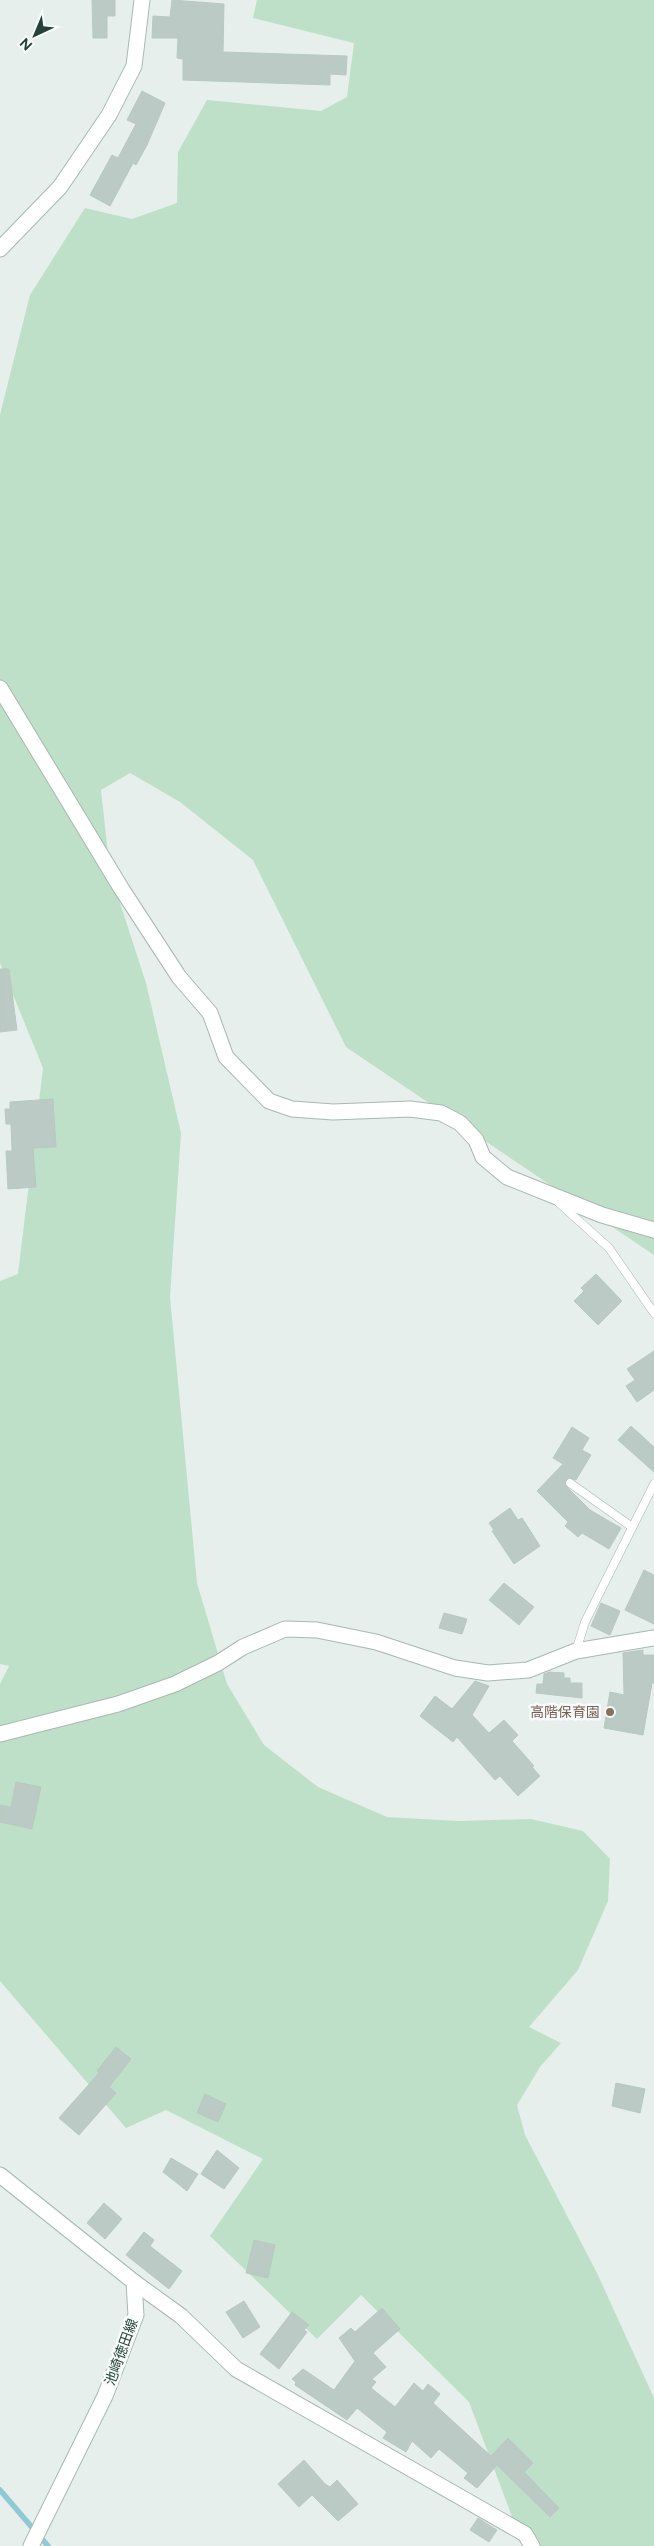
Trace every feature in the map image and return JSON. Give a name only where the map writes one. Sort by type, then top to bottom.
[{"type":"street","points":[[0,249],[60,187],[109,115],[134,66],[142,0]]},
{"type":"street","points":[[0,688],[121,888],[180,977],[210,1014],[226,1057],[269,1101],[300,1110],[333,1112],[410,1109],[441,1113],[460,1123],[476,1140],[483,1157],[508,1177],[550,1196],[602,1215],[654,1230]]},
{"type":"street","points":[[0,1734],[118,1704],[175,1684],[218,1663],[243,1647],[285,1630],[317,1630],[376,1642],[455,1668],[488,1674],[528,1670],[576,1651],[654,1638]]},
{"type":"street","points":[[0,2175],[134,2282],[181,2316],[236,2369],[525,2534],[532,2546]]},
{"type":"street","name":"池崎徳田線","points":[[31,2546],[105,2396],[136,2315],[134,2282]]},
{"type":"lane","points":[[550,1196],[609,1248],[654,1313]]},
{"type":"lane","points":[[570,1484],[632,1527]]},
{"type":"lane","points":[[576,1651],[585,1622],[654,1484]]},
{"type":"green space","points":[[257,0],[654,0],[654,1255],[346,1047],[253,860],[180,802],[130,773],[101,790],[110,872],[146,983],[181,1133],[170,1297],[197,1583],[227,1684],[264,1745],[318,1787],[387,1817],[458,1821],[531,1819],[583,1831],[610,1859],[608,1901],[578,1970],[529,2027],[561,2043],[540,2067],[517,2105],[525,2135],[597,2273],[654,2398],[654,2546],[523,2546],[469,2402],[361,2295],[317,2339],[210,2236],[263,2159],[166,2110],[126,2128],[0,1981],[0,1684],[9,1666],[0,1664],[0,1281],[18,1274],[43,1068],[0,963],[0,415],[30,295],[85,208],[132,219],[177,203],[178,152],[207,100],[321,111],[347,97],[354,43],[253,18]]},
{"type":"building","points":[[92,0],[115,0],[115,16],[107,16],[107,38],[93,38]]},
{"type":"building","points":[[172,0],[224,4],[223,52],[347,56],[346,75],[330,74],[330,85],[183,80],[183,59],[177,58],[178,38],[152,38],[153,16],[170,17]]},
{"type":"building","points":[[142,91],[165,103],[147,145],[136,165],[133,163],[110,206],[90,195],[112,155],[118,158],[136,124],[127,120]]},
{"type":"building","points":[[0,969],[9,969],[17,1030],[0,1032]]},
{"type":"building","points":[[53,1099],[56,1147],[33,1148],[36,1187],[8,1189],[6,1151],[12,1151],[11,1124],[6,1124],[5,1109],[10,1109],[10,1102]]},
{"type":"building","points":[[596,1274],[622,1301],[598,1325],[574,1301],[584,1291],[581,1288]]},
{"type":"building","points":[[654,1351],[654,1390],[637,1402],[626,1386],[635,1380],[627,1369]]},
{"type":"building","points":[[631,1426],[654,1447],[654,1472],[618,1440]]},
{"type":"building","points":[[572,1427],[589,1438],[582,1450],[591,1455],[576,1480],[568,1478],[565,1485],[590,1510],[621,1528],[609,1549],[582,1533],[578,1537],[565,1526],[568,1522],[537,1491],[563,1464],[553,1458]]},
{"type":"building","points":[[510,1508],[518,1520],[522,1518],[540,1546],[514,1564],[492,1531],[494,1530],[489,1523]]},
{"type":"building","points":[[644,1570],[654,1575],[654,1624],[625,1610]]},
{"type":"building","points":[[504,1583],[534,1607],[519,1625],[489,1600]]},
{"type":"building","points":[[601,1603],[620,1611],[610,1635],[591,1626]]},
{"type":"building","points":[[444,1613],[467,1619],[462,1634],[439,1628]]},
{"type":"building","points":[[643,1650],[643,1655],[654,1655],[654,1683],[652,1683],[643,1735],[604,1728],[610,1692],[624,1695],[623,1653]]},
{"type":"building","points":[[549,1672],[564,1673],[564,1678],[570,1678],[570,1683],[582,1683],[582,1698],[536,1693],[537,1684],[543,1684],[544,1674]]},
{"type":"building","points":[[475,1681],[489,1686],[472,1715],[489,1733],[504,1720],[518,1735],[512,1741],[534,1766],[532,1767],[540,1776],[518,1796],[500,1776],[495,1780],[457,1737],[453,1742],[420,1716],[435,1696],[452,1709]]},
{"type":"building","points":[[16,1782],[41,1787],[32,1829],[0,1822],[0,1805],[11,1807]]},
{"type":"building","points":[[116,2047],[131,2059],[109,2087],[116,2093],[79,2135],[59,2118],[99,2073],[97,2071]]},
{"type":"building","points":[[616,2083],[645,2089],[640,2113],[612,2106]]},
{"type":"building","points":[[205,2094],[226,2104],[218,2122],[197,2113]]},
{"type":"building","points":[[217,2150],[239,2168],[224,2189],[201,2174]]},
{"type":"building","points":[[171,2158],[198,2174],[187,2191],[163,2172]]},
{"type":"building","points":[[104,2203],[122,2219],[105,2239],[87,2223]]},
{"type":"building","points":[[144,2232],[154,2240],[150,2246],[182,2271],[169,2289],[126,2255]]},
{"type":"building","points":[[254,2240],[275,2245],[268,2278],[246,2273]]},
{"type":"building","points":[[244,2301],[260,2327],[243,2338],[226,2312]]},
{"type":"building","points":[[382,2308],[400,2329],[373,2353],[386,2367],[372,2379],[376,2382],[371,2388],[395,2407],[414,2383],[423,2391],[428,2384],[440,2394],[433,2403],[491,2456],[508,2438],[533,2463],[524,2472],[559,2508],[550,2517],[497,2465],[477,2488],[464,2478],[468,2473],[439,2449],[431,2458],[412,2441],[406,2452],[383,2438],[387,2432],[357,2408],[347,2420],[295,2385],[296,2382],[292,2379],[303,2369],[334,2390],[355,2361],[339,2338],[351,2328],[355,2332]]},
{"type":"building","points":[[292,2312],[309,2325],[304,2330],[307,2332],[279,2369],[260,2354]]},
{"type":"building","points":[[304,2460],[325,2484],[330,2487],[337,2480],[358,2504],[338,2521],[312,2495],[299,2507],[278,2484]]},
{"type":"building","points":[[478,2518],[497,2530],[489,2542],[470,2530]]},
{"type":"waterway","points":[[0,2490],[48,2546]]},
{"type":"place","name":"高階保育園","points":[[610,1712]]}]
